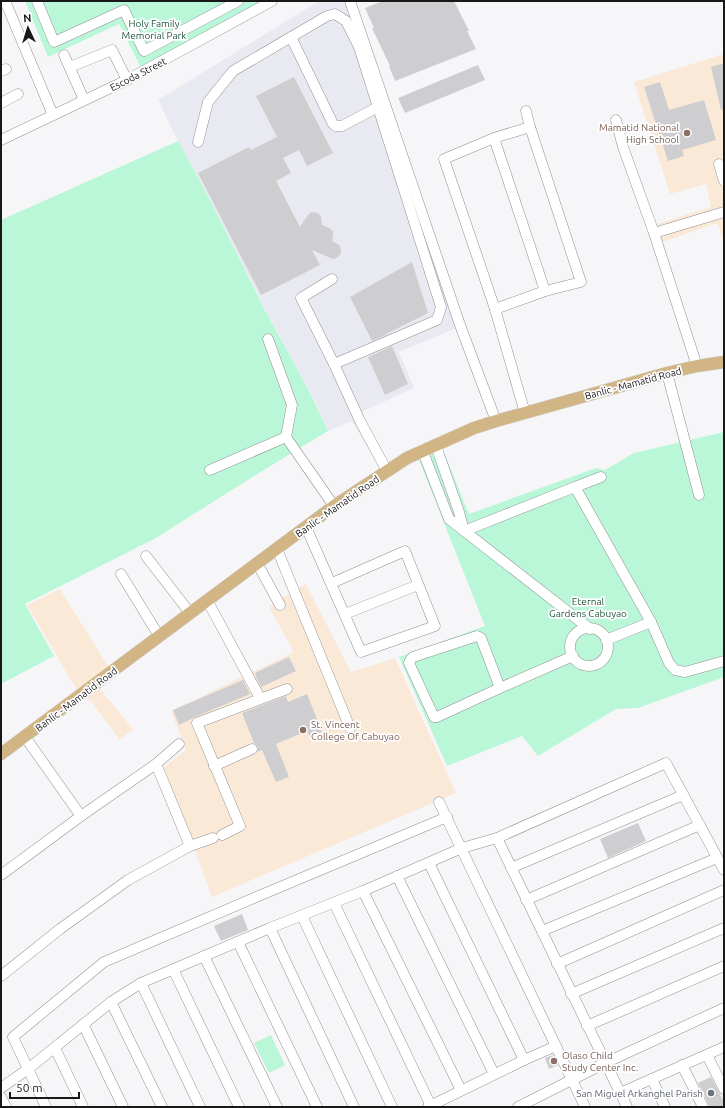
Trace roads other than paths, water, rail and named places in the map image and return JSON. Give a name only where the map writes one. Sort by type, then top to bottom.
[{"type":"main road","name":"Banlic - Mamatid Road","points":[[1,754],[334,506],[407,458],[474,428],[667,373],[724,362]]},
{"type":"street","points":[[5,1],[53,115]]},
{"type":"street","points":[[37,1],[54,42],[124,10],[144,51],[238,1]]},
{"type":"street","name":"Escoda Street","points":[[1,140],[127,80],[272,1]]},
{"type":"street","points":[[350,1],[460,325],[496,422]]},
{"type":"street","points":[[198,142],[208,102],[233,72],[326,16],[335,14],[346,22],[358,47],[442,307],[437,320],[334,364]]},
{"type":"street","points":[[291,37],[333,124],[336,126],[342,126],[378,107]]},
{"type":"street","points":[[70,67],[112,50],[127,80]]},
{"type":"street","points":[[64,55],[84,100]]},
{"type":"street","points":[[1,103],[18,94]]},
{"type":"street","points":[[495,308],[545,291],[581,282],[526,111]]},
{"type":"street","points":[[616,120],[623,147],[654,233],[697,366]]},
{"type":"street","points":[[525,413],[495,308],[444,159],[494,138],[530,127]]},
{"type":"street","points":[[494,138],[545,291]]},
{"type":"street","points":[[719,164],[724,182]]},
{"type":"street","points":[[654,233],[724,212]]},
{"type":"street","points":[[332,280],[301,298],[334,364],[360,421],[387,471]]},
{"type":"street","points":[[268,339],[292,405],[286,437],[334,506]]},
{"type":"street","points":[[667,373],[698,495]]},
{"type":"street","points":[[210,470],[286,437]]},
{"type":"street","points":[[436,446],[464,531]]},
{"type":"street","points":[[423,452],[449,519],[590,629],[600,632],[608,645],[606,655],[603,659],[592,666],[579,663],[573,656],[570,647],[573,638],[580,631],[590,629]]},
{"type":"street","points":[[464,531],[601,478]]},
{"type":"street","points":[[575,487],[651,622],[669,663],[675,670],[685,672],[724,661]]},
{"type":"street","points":[[306,527],[332,583],[361,652],[435,626],[405,551],[332,583]]},
{"type":"street","points":[[277,549],[350,728]]},
{"type":"street","points":[[146,556],[190,613]]},
{"type":"street","points":[[257,563],[280,605]]},
{"type":"street","points":[[121,574],[159,636]]},
{"type":"street","points":[[345,614],[418,584]]},
{"type":"street","points":[[207,600],[260,698]]},
{"type":"street","points":[[606,640],[651,622]]},
{"type":"street","points":[[500,688],[479,636],[413,657],[409,663],[434,716],[441,716],[573,656]]},
{"type":"street","points":[[1,976],[60,929],[128,880],[190,846],[240,826],[197,724],[286,689]]},
{"type":"street","points":[[25,737],[81,816]]},
{"type":"street","points":[[1,875],[81,816],[156,764],[179,744]]},
{"type":"street","points":[[214,766],[252,749]]},
{"type":"street","points":[[1,1088],[55,1048],[111,1002],[141,983],[270,928],[363,891],[462,848],[497,838],[666,763],[724,870]]},
{"type":"street","points":[[156,764],[190,846]]},
{"type":"street","points":[[511,868],[683,795]]},
{"type":"street","points":[[439,802],[585,1107]]},
{"type":"street","points":[[46,1107],[13,1037],[104,962],[447,818]]},
{"type":"street","points":[[526,900],[700,825]]},
{"type":"street","points":[[497,838],[627,1107]]},
{"type":"street","points":[[542,931],[718,858]]},
{"type":"street","points":[[429,862],[524,1060]]},
{"type":"street","points":[[397,876],[494,1074]]},
{"type":"street","points":[[557,964],[724,890]]},
{"type":"street","points":[[363,891],[462,1090]]},
{"type":"street","points":[[334,903],[430,1106],[494,1074],[556,1046]]},
{"type":"street","points":[[302,916],[392,1107]]},
{"type":"street","points":[[270,928],[354,1107]]},
{"type":"street","points":[[572,994],[724,928]]},
{"type":"street","points":[[238,942],[317,1107]]},
{"type":"street","points":[[204,956],[277,1107]]},
{"type":"street","points":[[587,1026],[724,966]]},
{"type":"street","points":[[173,969],[239,1107]]},
{"type":"street","points":[[141,983],[200,1107]]},
{"type":"street","points":[[111,1002],[162,1107]]},
{"type":"street","points":[[518,1107],[605,1063],[724,1008]]},
{"type":"street","points":[[83,1024],[123,1107]]},
{"type":"street","points":[[620,1093],[724,1047]]},
{"type":"street","points":[[55,1048],[83,1107]]},
{"type":"street","points":[[707,1055],[724,1089]]},
{"type":"street","points":[[682,1065],[703,1107]]},
{"type":"street","points":[[652,1079],[665,1107]]},
{"type":"street","points":[[1,1096],[6,1107]]},
{"type":"place","name":"Mamatid National High School","points":[[687,133]]},
{"type":"place","name":"St. Vincent College Of Cabuyao","points":[[303,730]]},
{"type":"place","name":"Olaso Child Study Center Inc.","points":[[554,1061]]},
{"type":"place","name":"San Miguel Arkanghel Parish","points":[[711,1093]]},
{"type":"park label","name":"Holy Family Memorial Park","points":[[154,28]]},
{"type":"park label","name":"Eternal Gardens Cabuyao","points":[[588,606]]}]
